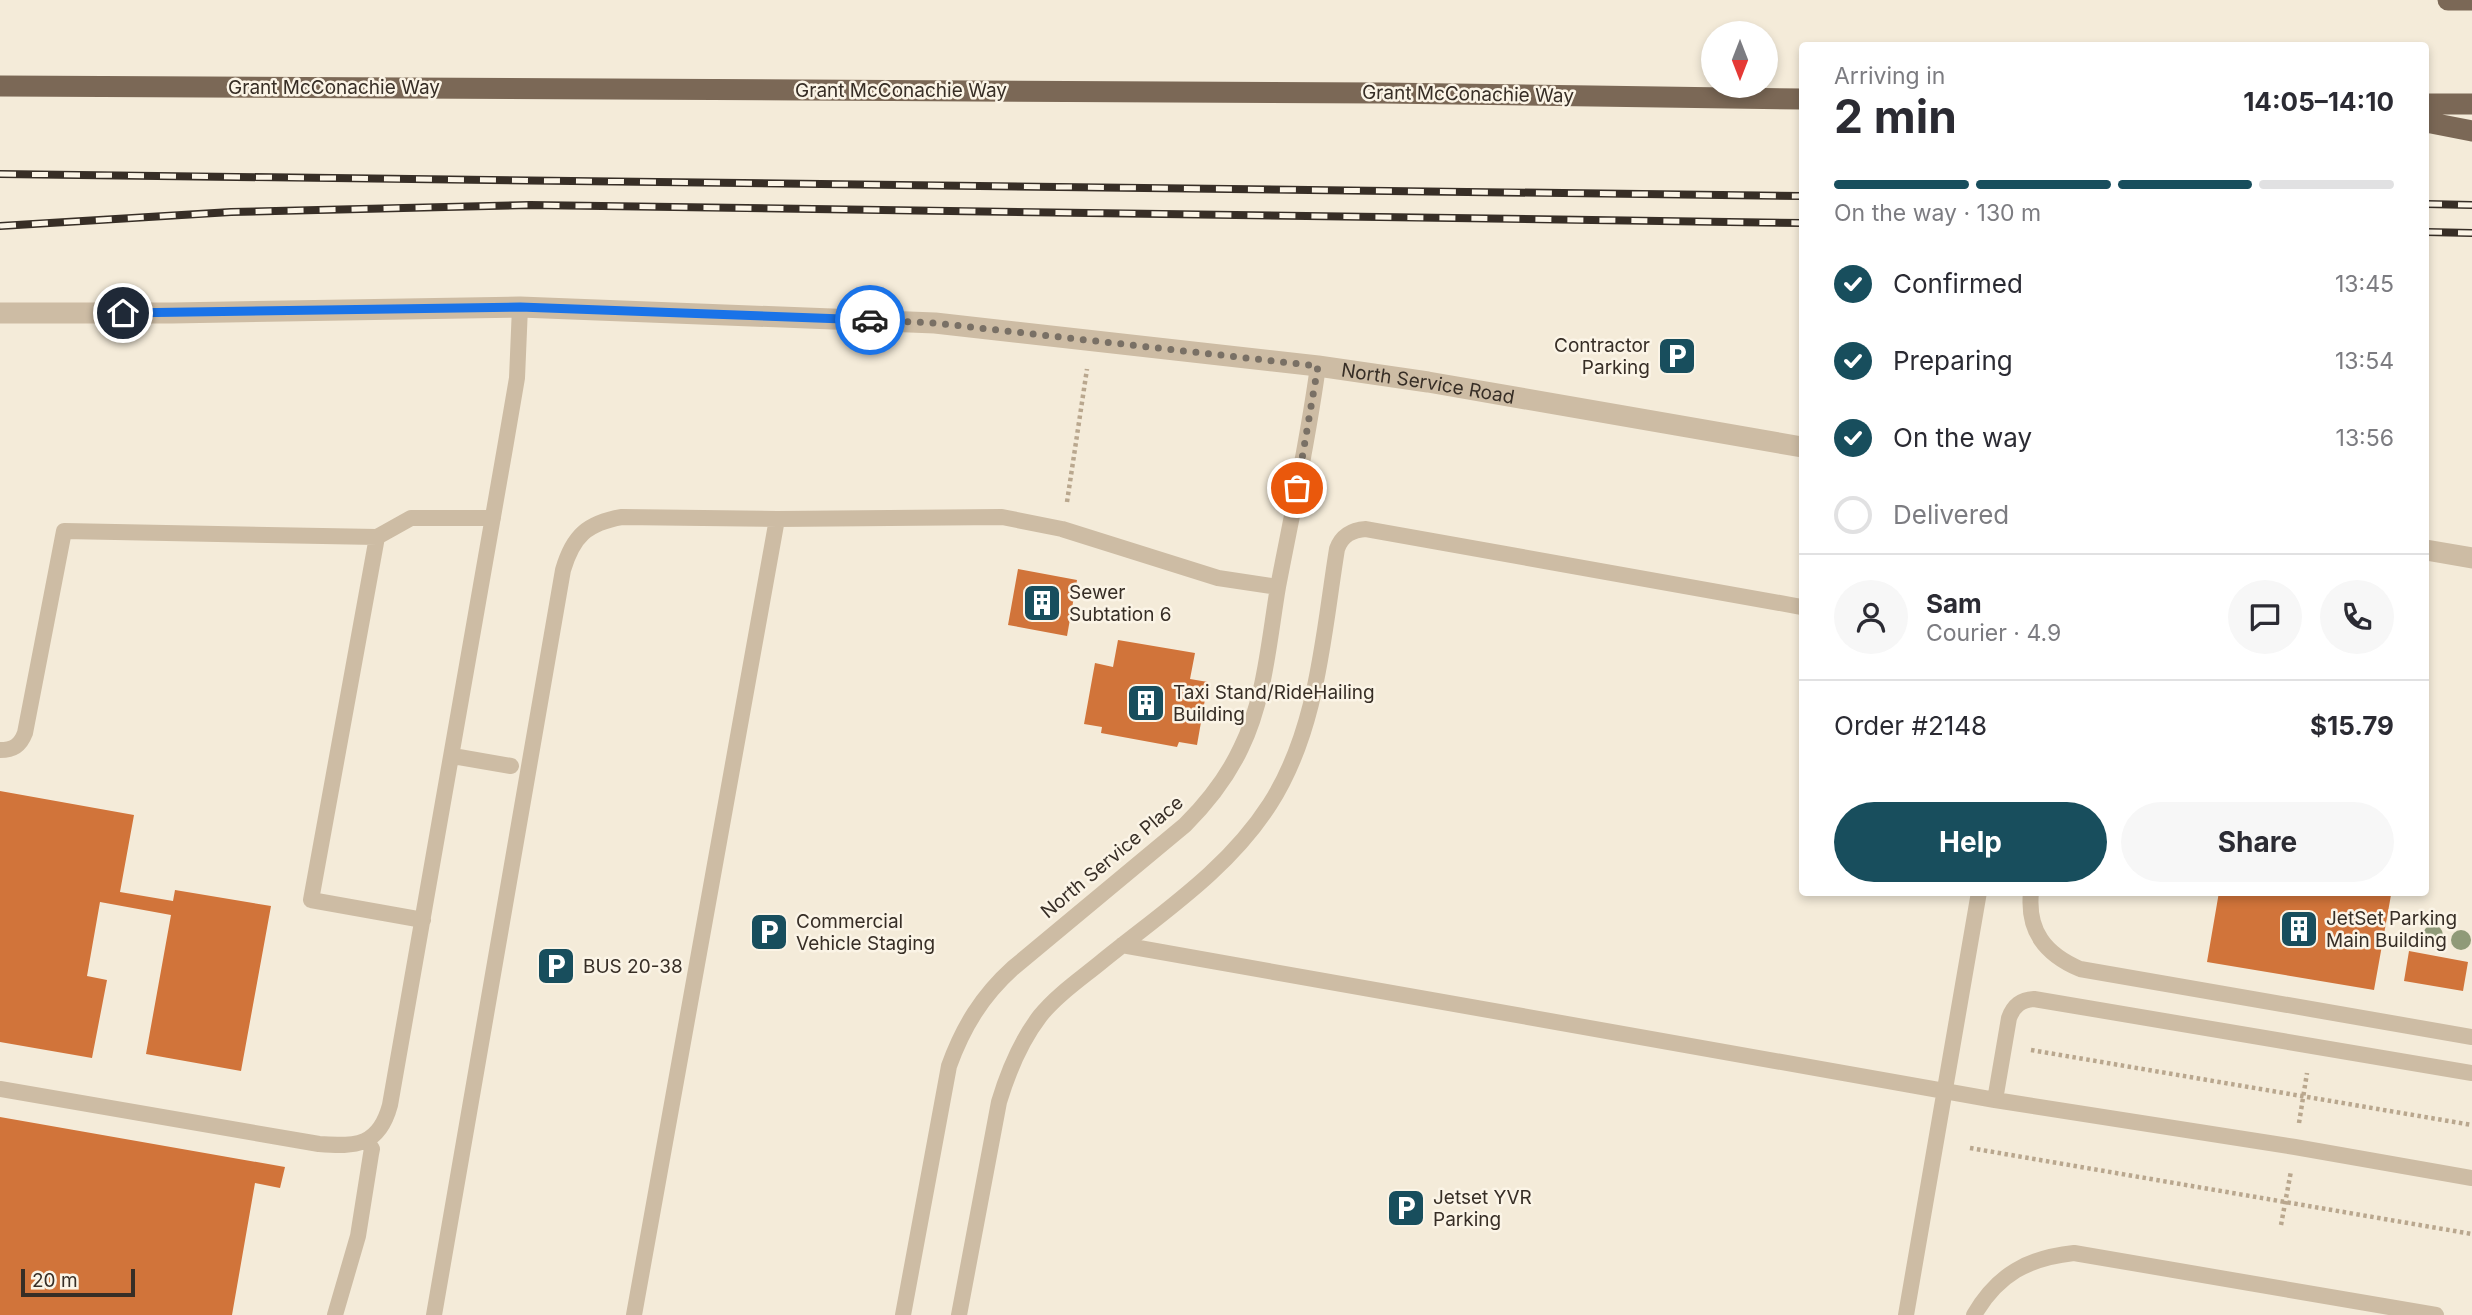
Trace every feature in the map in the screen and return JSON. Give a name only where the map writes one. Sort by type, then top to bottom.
[{"type":"main road","points":[[2448,0],[2472,0]]},
{"type":"main road","name":"Grant McConachie Way","points":[[0,86],[1369,93],[1799,99]]},
{"type":"main road","points":[[2429,104],[2472,104]]},
{"type":"main road","points":[[2429,123],[2472,131]]},
{"type":"street","name":"North Service Road","points":[[0,313],[520,307],[935,323],[1318,366],[1427,382],[1799,446]]},
{"type":"street","points":[[2429,551],[2472,558]]},
{"type":"lane","points":[[0,1089],[319,1144],[359,1145],[368,1141],[382,1126],[390,1105],[517,378],[520,307]]},
{"type":"lane","name":"North Service Place","points":[[902,1315],[943,1096],[957,1043],[974,1012],[993,986],[1185,825],[1210,800],[1242,747],[1251,722],[1267,652],[1312,414],[1318,366]]},
{"type":"lane","points":[[434,1315],[563,570],[568,551],[587,528],[603,520],[622,517],[991,517],[1062,528],[1218,578],[1278,587]]},
{"type":"lane","points":[[0,750],[16,747],[22,742],[25,733],[64,531],[377,537],[411,518],[493,518]]},
{"type":"lane","points":[[635,1315],[777,519]]},
{"type":"lane","points":[[959,1315],[999,1102],[1006,1078],[1021,1046],[1041,1016],[1064,992],[1222,864],[1269,805],[1289,770],[1303,736],[1312,700],[1337,549],[1340,541],[1350,532],[1366,529],[1799,606]]},
{"type":"lane","points":[[377,537],[311,900],[423,920]]},
{"type":"lane","points":[[453,755],[511,766]]},
{"type":"lane","points":[[1906,1315],[1978,896]]},
{"type":"lane","points":[[2031,896],[2033,922],[2044,946],[2054,956],[2080,969],[2472,1037]]},
{"type":"lane","points":[[1122,945],[1995,1100],[2472,1178]]},
{"type":"lane","points":[[1995,1100],[2012,1009],[2019,1003],[2034,999],[2472,1073]]},
{"type":"lane","points":[[335,1315],[358,1236],[371,1154],[368,1141]]},
{"type":"lane","points":[[1974,1315],[1993,1287],[2011,1273],[2042,1259],[2074,1253],[2436,1315]]},
{"type":"path","points":[[1062,528],[1092,340]]},
{"type":"path","points":[[2020,1048],[2472,1125]]},
{"type":"path","points":[[2296,1136],[2309,1061]]},
{"type":"path","points":[[1970,1149],[2472,1234]]},
{"type":"path","points":[[2281,1225],[2291,1167]]},
{"type":"building","name":"Sewer Subtation 6","points":[[1018,569],[1077,580],[1067,636],[1008,625]]},
{"type":"building","name":"Taxi Stand/RideHailing Building","points":[[1118,640],[1195,653],[1190,679],[1208,682],[1197,745],[1179,742],[1177,747],[1101,733],[1102,727],[1084,724],[1095,663],[1113,667]]},
{"type":"building","points":[[0,791],[134,815],[120,892],[173,901],[175,890],[271,906],[241,1071],[146,1054],[171,915],[100,902],[87,976],[107,980],[92,1058],[0,1042]]},
{"type":"building","name":"JetSet Parking Main Building","points":[[2218,896],[2391,896],[2374,990],[2207,962]]},
{"type":"building","points":[[2409,951],[2468,962],[2463,991],[2404,981]]},
{"type":"building","points":[[0,1117],[285,1167],[280,1188],[255,1183],[232,1315],[0,1315]]},
{"type":"railway","points":[[0,174],[1799,196]]},
{"type":"railway","points":[[2429,204],[2472,205]]},
{"type":"railway","points":[[0,226],[231,212],[530,205],[1799,223]]},
{"type":"railway","points":[[2429,232],[2472,233]]},
{"type":"way so far","points":[[870,320],[935,323],[1318,366],[1312,414],[1297,488]]},
{"type":"place","name":"Contractor Parking","points":[[1677,356]]},
{"type":"place","name":"Sewer Subtation 6","points":[[1042,603]]},
{"type":"place","name":"Taxi Stand/RideHailing Building","points":[[1146,703]]},
{"type":"place","name":"JetSet Parking Main Building","points":[[2299,929]]},
{"type":"place","name":"Commercial Vehicle Staging","points":[[769,932]]},
{"type":"place","name":"BUS 20-38","points":[[556,966]]},
{"type":"place","name":"Jetset YVR Parking","points":[[1406,1208]]},
{"type":"route","points":[[123,313],[520,307],[870,320]]}]
